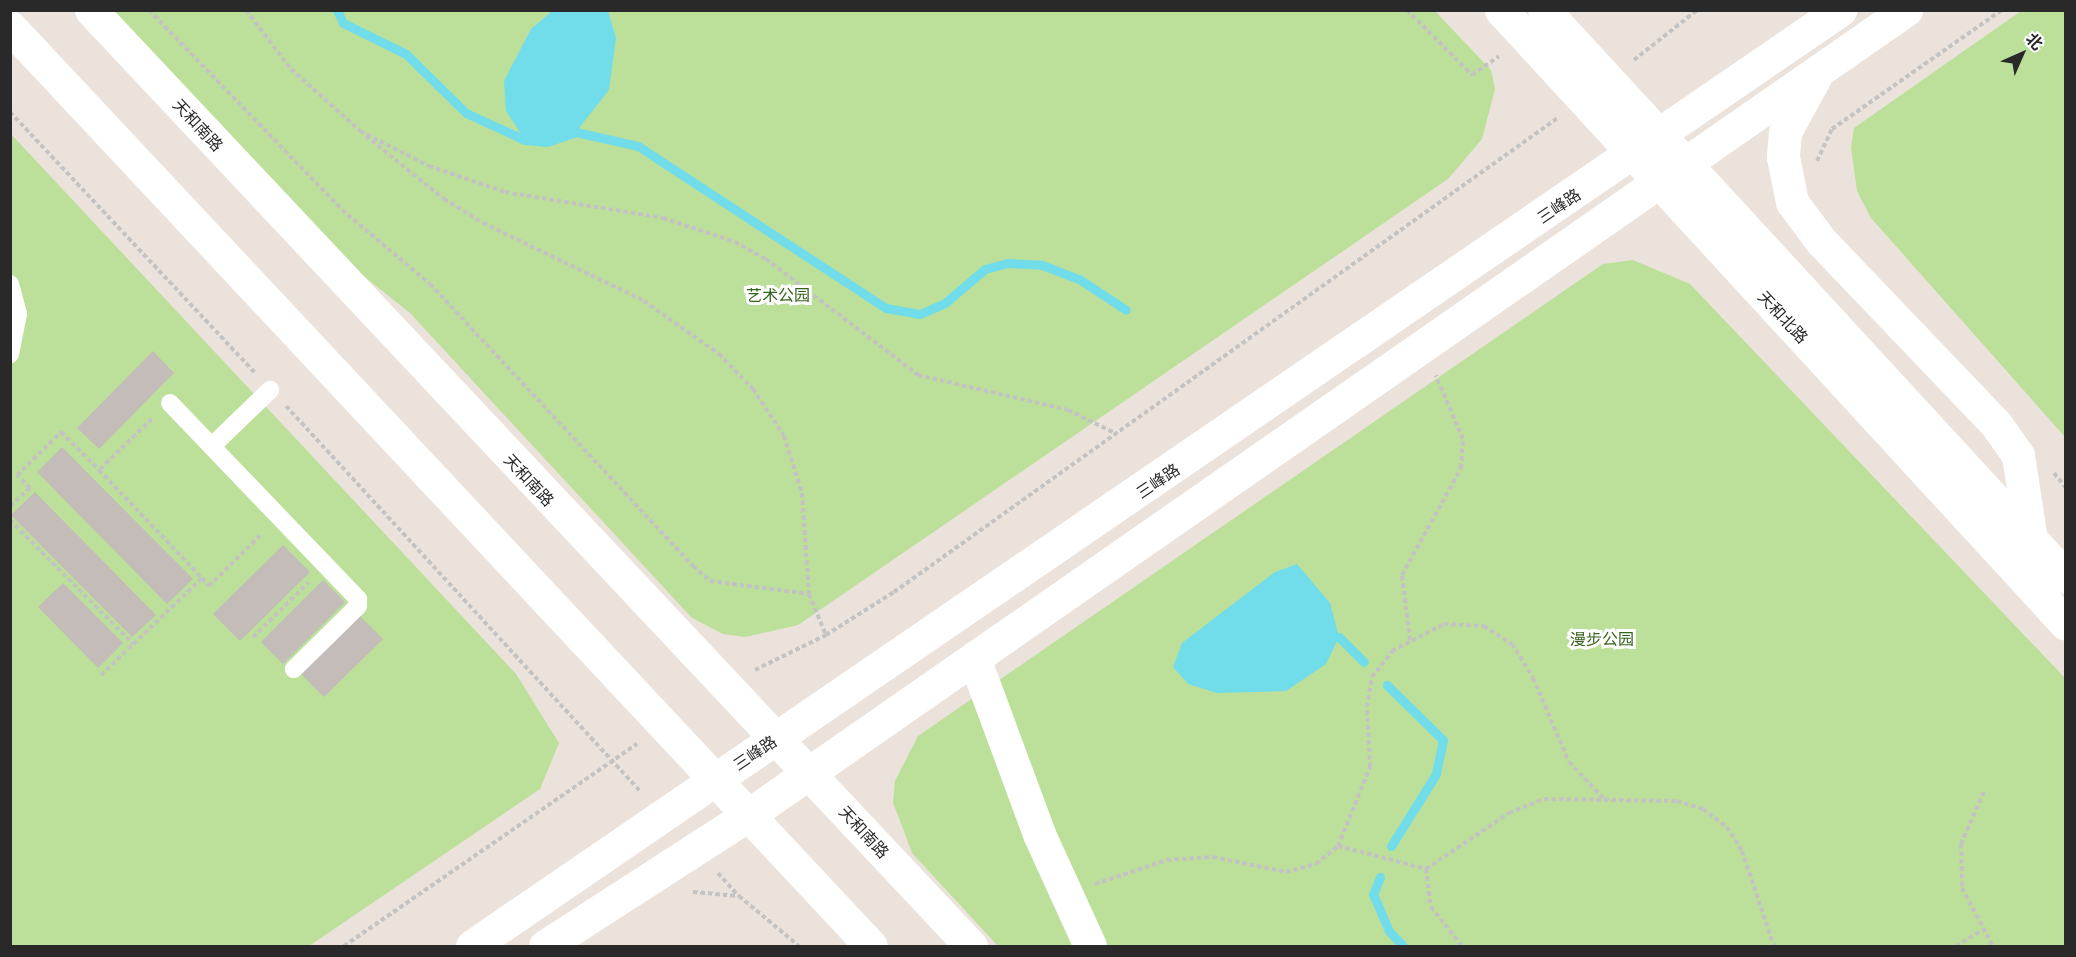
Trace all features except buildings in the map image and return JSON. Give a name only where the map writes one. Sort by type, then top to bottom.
[{"type":"street","name":"天和南路","points":[[91,10],[722,686],[774,741],[809,773],[971,946]]},
{"type":"street","name":"天和北路","points":[[1501,10],[1526,37],[1595,89]]},
{"type":"street","name":"天和北路","points":[[1544,10],[1595,89],[1646,146],[1658,181],[2066,624]]},
{"type":"street","name":"三峰路","points":[[472,946],[1646,146],[1840,10]]},
{"type":"street","points":[[545,946],[747,816],[1906,10]]},
{"type":"street","points":[[10,27],[747,816],[872,946]]},
{"type":"street","points":[[1820,70],[1785,132],[1783,157],[1792,202],[1821,241],[1996,424],[2018,455],[2031,540]]},
{"type":"street","name":"天和北路","points":[[1646,146],[1684,163],[2066,578]]},
{"type":"street","points":[[974,658],[1066,895],[1090,946]]},
{"type":"lane","points":[[10,284],[18,314],[10,354]]},
{"type":"lane","points":[[212,446],[270,390]]},
{"type":"lane","points":[[170,402],[354,594],[358,606],[294,669]]},
{"type":"path","points":[[149,10],[342,210],[430,284],[693,566],[710,581],[809,594]]},
{"type":"path","points":[[246,10],[291,69],[360,131],[444,199],[644,301],[719,354],[753,389],[784,436],[802,493],[809,594],[826,635]]},
{"type":"path","points":[[1407,10],[1472,75],[1526,37]]},
{"type":"path","points":[[722,686],[826,635],[1117,434],[1595,89],[1697,10]]},
{"type":"path","points":[[1817,169],[1832,129],[2002,10]]},
{"type":"path","points":[[10,112],[663,816]]},
{"type":"path","points":[[360,131],[429,166],[506,192],[663,218],[735,242],[766,259],[918,375],[1068,410],[1117,434]]},
{"type":"path","points":[[1410,641],[1402,575],[1451,493],[1463,439],[1421,346]]},
{"type":"path","points":[[99,470],[170,402]]},
{"type":"path","points":[[10,507],[30,488],[17,475],[61,432],[209,586],[280,516]]},
{"type":"path","points":[[2052,470],[2066,488]]},
{"type":"path","points":[[10,520],[133,644]]},
{"type":"path","points":[[253,637],[326,564]]},
{"type":"path","points":[[101,675],[202,578]]},
{"type":"path","points":[[1066,895],[1167,860],[1213,857],[1286,872],[1316,864],[1338,846],[1370,767],[1367,707],[1372,677],[1392,651],[1444,624],[1484,627],[1512,644],[1569,762],[1604,799]]},
{"type":"path","points":[[344,946],[664,726]]},
{"type":"path","points":[[1984,792],[1960,844],[1962,888],[1993,946]]},
{"type":"path","points":[[1426,869],[1449,849],[1526,806],[1544,799],[1677,801],[1703,809],[1727,827],[1752,877],[1774,946]]},
{"type":"path","points":[[1338,846],[1426,869]]},
{"type":"path","points":[[695,850],[739,896],[799,946]]},
{"type":"path","points":[[1426,869],[1431,907],[1462,946]]},
{"type":"path","points":[[687,893],[739,896]]},
{"type":"path","points":[[1956,946],[1984,929]]},
{"type":"green space","name":"艺术公园","points":[[104,11],[1435,11],[1491,70],[1495,89],[1482,139],[1448,179],[798,625],[745,637],[723,634],[692,618],[410,313],[322,243]]},
{"type":"green space","points":[[2021,11],[2065,11],[2065,437],[1871,218],[1857,191],[1851,147],[1854,128]]},
{"type":"green space","points":[[10,133],[516,674],[559,743],[540,789],[309,946],[11,946]]},
{"type":"green space","name":"漫步公园","points":[[1633,260],[1690,284],[2065,678],[2065,946],[998,946],[912,853],[893,803],[895,781],[918,736],[1603,264]]},
{"type":"water","points":[[552,11],[608,11],[616,38],[609,90],[576,132],[547,142],[525,140],[506,111],[504,81],[531,29]]},
{"type":"water","points":[[1297,564],[1330,603],[1339,637],[1326,664],[1286,691],[1217,693],[1188,684],[1173,667],[1182,643],[1275,572]]},
{"type":"waterway","points":[[337,10],[343,23],[406,54],[466,113],[525,140],[547,142],[576,132],[638,146],[886,308],[920,314],[945,303],[985,269],[1008,263],[1042,265],[1079,279],[1126,310]]},
{"type":"waterway","points":[[1339,637],[1364,662]]},
{"type":"waterway","points":[[1387,685],[1443,740],[1436,774],[1391,846]]},
{"type":"waterway","points":[[1380,877],[1373,894],[1389,931],[1403,946]]}]
